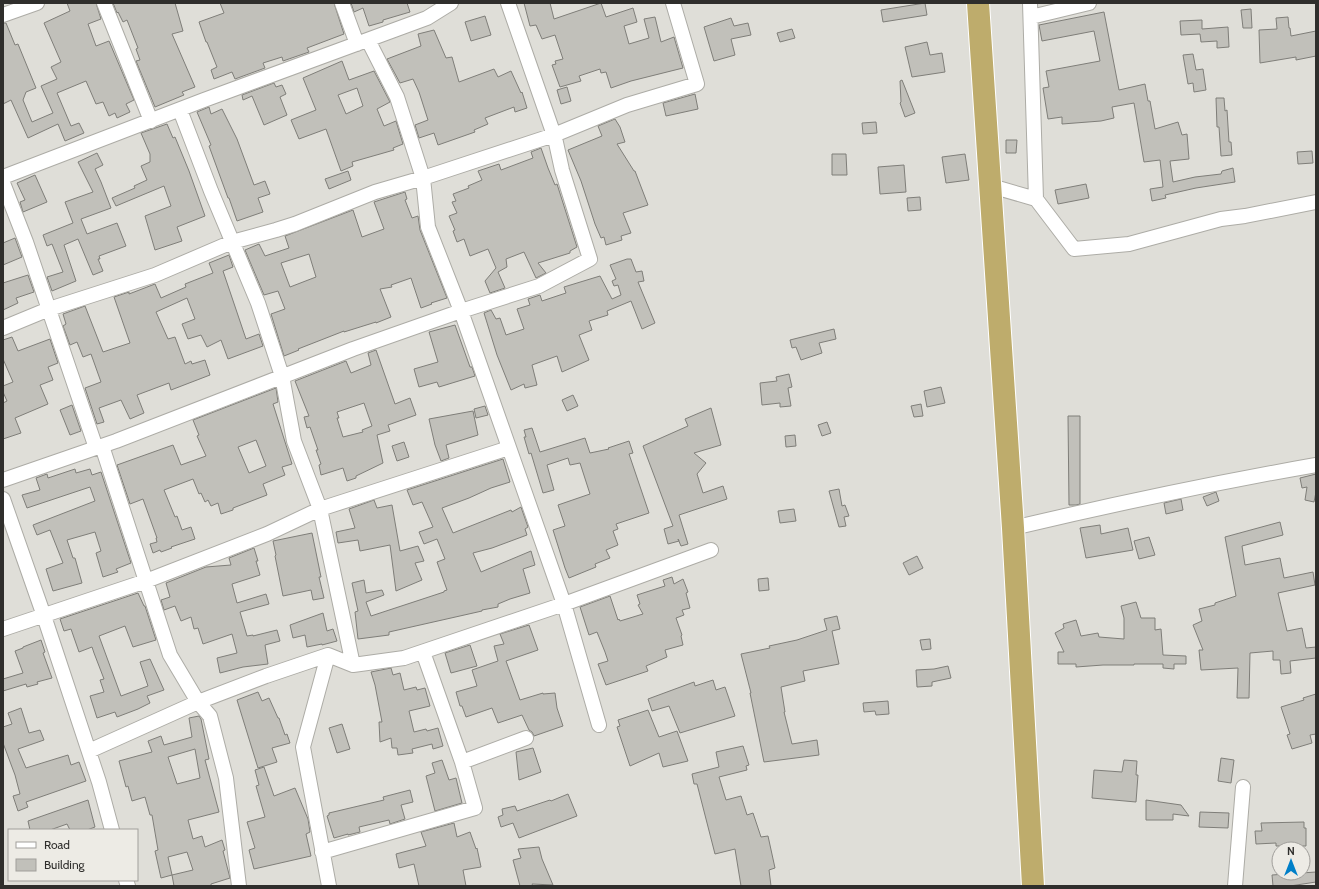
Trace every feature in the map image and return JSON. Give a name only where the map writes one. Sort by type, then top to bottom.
[{"type":"highway","points":[[978,3],[1013,528],[1034,886]]},
{"type":"street","points":[[3,15],[37,3]]},
{"type":"street","points":[[104,3],[151,121]]},
{"type":"street","points":[[342,3],[363,42],[396,97],[423,178],[428,227],[461,311],[564,604],[599,726]]},
{"type":"street","points":[[3,177],[427,18],[451,3]]},
{"type":"street","points":[[3,480],[99,447],[353,348],[539,286],[590,260],[562,170],[554,135],[508,3]]},
{"type":"street","points":[[3,328],[49,309],[155,276],[232,242],[276,230],[375,192],[423,178],[554,135],[627,105],[697,84],[673,3]]},
{"type":"street","points":[[1030,3],[1036,199],[1074,249],[1129,244],[1221,219],[1245,216],[1316,202]]},
{"type":"street","points":[[1031,17],[1089,3]]},
{"type":"street","points":[[180,110],[211,191],[258,303],[282,376],[294,442],[320,508],[353,665]]},
{"type":"street","points":[[3,182],[99,447],[170,655],[198,702],[210,716],[226,778],[239,886]]},
{"type":"street","points":[[991,186],[1036,199]]},
{"type":"street","points":[[3,629],[146,581],[267,534],[320,508],[509,448]]},
{"type":"street","points":[[1013,528],[1128,501],[1316,465]]},
{"type":"street","points":[[3,499],[89,751],[112,829]]},
{"type":"street","points":[[89,751],[198,702],[266,676],[328,655],[353,665],[404,658],[564,604],[711,550]]},
{"type":"street","points":[[322,852],[475,808],[462,762],[423,652]]},
{"type":"street","points":[[328,655],[303,747],[329,886]]},
{"type":"street","points":[[462,762],[526,738]]},
{"type":"street","points":[[1235,886],[1243,787]]},
{"type":"building","points":[[67,3],[96,3],[101,19],[88,24],[96,46],[109,41],[134,100],[126,104],[130,112],[117,118],[115,113],[109,116],[103,102],[96,104],[86,81],[57,93],[71,126],[79,123],[84,133],[65,141],[58,124],[28,138],[11,100],[3,104],[3,23],[6,23],[15,45],[18,44],[36,88],[26,92],[23,100],[32,122],[53,113],[41,86],[57,79],[51,67],[61,62],[44,23],[70,11]]},
{"type":"building","points":[[113,3],[175,3],[183,31],[172,34],[195,87],[182,92],[184,95],[155,107],[136,61],[140,60],[136,49],[138,48],[127,20],[123,22]]},
{"type":"building","points":[[220,3],[334,3],[344,34],[307,48],[309,52],[283,61],[282,57],[263,63],[265,68],[235,79],[232,72],[214,79],[211,70],[217,67],[199,22],[224,13]]},
{"type":"building","points":[[351,3],[407,3],[410,12],[369,26],[363,8],[354,12]]},
{"type":"building","points":[[524,3],[550,3],[554,19],[601,3],[606,17],[633,8],[637,22],[624,26],[629,44],[649,38],[644,19],[655,17],[661,42],[674,37],[683,68],[631,81],[611,88],[606,72],[601,73],[600,69],[579,76],[581,81],[560,87],[552,65],[556,64],[555,61],[563,59],[555,35],[542,39],[536,25],[530,26]]},
{"type":"building","points":[[925,3],[927,15],[883,22],[881,10]]},
{"type":"building","points":[[1251,9],[1252,28],[1243,28],[1241,10]]},
{"type":"building","points":[[1104,12],[1119,90],[1145,84],[1155,129],[1178,122],[1182,135],[1187,134],[1189,159],[1170,161],[1173,182],[1195,177],[1221,174],[1222,171],[1233,168],[1235,182],[1196,188],[1165,195],[1166,198],[1152,201],[1150,189],[1163,187],[1160,160],[1144,162],[1134,103],[1112,107],[1114,118],[1101,121],[1062,124],[1062,117],[1048,119],[1043,88],[1049,87],[1046,71],[1100,61],[1094,31],[1042,41],[1039,25]]},
{"type":"building","points":[[485,16],[491,35],[471,41],[465,22]]},
{"type":"building","points":[[1288,17],[1291,36],[1316,31],[1316,56],[1296,60],[1296,57],[1260,63],[1259,30],[1277,29],[1276,18]]},
{"type":"building","points":[[731,18],[734,26],[748,23],[751,35],[731,39],[735,55],[714,61],[704,27]]},
{"type":"building","points":[[1202,20],[1202,29],[1228,27],[1229,47],[1217,48],[1217,41],[1201,42],[1200,34],[1181,35],[1180,21]]},
{"type":"building","points":[[792,29],[795,38],[780,42],[777,33]]},
{"type":"building","points":[[434,30],[446,58],[452,57],[459,82],[494,69],[498,77],[511,71],[521,93],[522,92],[527,108],[515,112],[514,107],[485,118],[488,124],[474,130],[475,132],[438,145],[434,133],[419,138],[415,125],[428,120],[419,92],[413,79],[400,83],[387,59],[421,46],[418,34]]},
{"type":"building","points":[[927,42],[930,55],[942,53],[945,72],[912,77],[905,47]]},
{"type":"building","points":[[1193,54],[1196,70],[1203,69],[1206,90],[1194,92],[1193,83],[1188,84],[1183,55]]},
{"type":"building","points":[[342,61],[349,80],[374,71],[390,102],[377,109],[384,126],[396,121],[403,144],[393,148],[394,150],[352,162],[353,166],[341,171],[326,129],[299,139],[291,120],[316,110],[303,78]],"holes":[[[357,88],[363,106],[346,114],[338,95]]]},
{"type":"building","points":[[902,80],[915,113],[905,117],[900,103],[900,81]]},
{"type":"building","points":[[274,83],[276,87],[282,85],[286,94],[280,97],[287,115],[264,125],[252,96],[243,100],[242,95]]},
{"type":"building","points":[[567,87],[571,101],[561,104],[557,90]]},
{"type":"building","points":[[695,94],[698,109],[666,116],[663,103]]},
{"type":"building","points":[[1216,98],[1224,98],[1225,111],[1227,110],[1229,142],[1231,142],[1232,155],[1221,156],[1219,127],[1217,127]]},
{"type":"building","points":[[209,107],[211,114],[222,109],[237,139],[254,185],[265,181],[270,194],[258,198],[263,212],[237,221],[209,146],[211,145],[197,112]]},
{"type":"building","points":[[615,119],[620,127],[625,142],[617,144],[635,171],[648,205],[623,213],[631,233],[621,236],[622,240],[606,245],[604,237],[601,238],[595,224],[581,181],[568,150],[602,136],[598,126]]},
{"type":"building","points":[[876,122],[877,133],[863,134],[862,123]]},
{"type":"building","points":[[167,124],[173,138],[175,137],[205,216],[177,227],[182,241],[155,250],[145,216],[171,206],[164,186],[116,206],[112,198],[135,188],[134,186],[147,180],[141,166],[150,162],[150,154],[141,133]]},
{"type":"building","points":[[1006,140],[1017,140],[1016,153],[1006,153]]},
{"type":"building","points":[[541,148],[555,185],[557,184],[577,247],[570,251],[570,253],[538,263],[546,273],[536,278],[524,252],[506,259],[507,267],[498,272],[505,288],[490,293],[485,281],[496,268],[488,249],[470,256],[464,239],[457,242],[453,231],[455,230],[449,216],[457,213],[452,202],[456,201],[453,194],[469,188],[468,186],[482,180],[478,171],[499,164],[501,170],[533,158],[531,152]]},
{"type":"building","points":[[1312,151],[1313,163],[1298,164],[1297,152]]},
{"type":"building","points":[[97,153],[103,165],[95,169],[111,208],[81,219],[87,234],[117,223],[126,246],[99,256],[100,259],[98,259],[103,271],[93,275],[78,239],[64,245],[76,281],[52,291],[47,277],[63,272],[52,244],[47,246],[43,235],[73,223],[65,202],[93,192],[78,162]]},
{"type":"building","points":[[832,154],[846,154],[847,175],[832,175]]},
{"type":"building","points":[[965,154],[969,180],[946,183],[942,157]]},
{"type":"building","points":[[904,165],[906,192],[880,194],[878,167]]},
{"type":"building","points":[[348,171],[351,180],[329,189],[325,179]]},
{"type":"building","points":[[35,175],[47,202],[23,212],[20,202],[25,200],[17,183]]},
{"type":"building","points":[[1086,184],[1089,198],[1058,204],[1055,190]]},
{"type":"building","points":[[405,192],[407,199],[405,200],[412,218],[418,216],[420,230],[447,298],[421,308],[411,278],[391,285],[392,287],[380,289],[391,317],[376,323],[344,331],[284,356],[271,314],[285,309],[278,291],[264,295],[245,250],[259,244],[265,256],[289,248],[285,236],[353,210],[362,237],[384,229],[374,202]],"holes":[[[309,254],[316,277],[290,287],[281,263]]]},
{"type":"building","points":[[920,197],[921,210],[908,211],[907,198]]},
{"type":"building","points":[[15,238],[22,257],[3,265],[3,243]]},
{"type":"building","points":[[229,255],[233,267],[223,271],[246,339],[259,334],[263,346],[228,359],[221,340],[207,347],[201,335],[188,339],[182,324],[195,319],[187,298],[156,312],[168,339],[175,337],[185,364],[191,361],[192,364],[205,360],[210,375],[171,390],[169,383],[137,395],[144,413],[130,419],[121,400],[99,408],[104,422],[97,424],[85,388],[101,382],[91,354],[83,357],[77,342],[70,345],[63,326],[66,324],[63,314],[85,306],[103,352],[130,343],[114,297],[129,292],[129,294],[155,284],[161,298],[186,287],[185,284],[213,273],[209,263]]},
{"type":"building","points":[[631,259],[636,272],[642,271],[644,281],[638,282],[655,323],[642,329],[631,301],[607,311],[608,315],[589,321],[592,330],[579,335],[589,360],[562,372],[557,356],[532,365],[537,385],[525,388],[524,384],[511,390],[497,355],[484,313],[491,310],[496,319],[500,318],[506,335],[524,329],[517,309],[530,305],[528,299],[540,295],[542,301],[566,293],[564,287],[600,276],[612,299],[621,295],[618,285],[614,286],[612,281],[616,279],[610,265]]},
{"type":"building","points":[[28,275],[34,292],[16,298],[18,303],[3,310],[3,283]]},
{"type":"building","points":[[455,325],[470,367],[472,367],[475,376],[439,387],[437,382],[419,387],[414,369],[438,362],[429,332]]},
{"type":"building","points":[[834,329],[836,339],[819,343],[822,353],[801,360],[796,347],[792,348],[790,340]]},
{"type":"building","points":[[12,337],[18,351],[50,339],[58,363],[48,367],[53,380],[40,385],[48,404],[15,418],[21,433],[3,439],[3,403],[7,401],[3,392],[3,386],[13,382],[3,359],[3,340]]},
{"type":"building","points":[[376,350],[395,404],[410,398],[416,415],[388,425],[390,431],[377,435],[383,463],[356,476],[356,478],[347,481],[343,468],[321,475],[319,465],[321,464],[316,450],[318,450],[310,427],[307,428],[304,417],[309,416],[295,381],[346,361],[351,373],[371,365],[368,353]],"holes":[[[364,403],[372,426],[362,430],[363,432],[343,437],[337,418],[339,418],[337,412]]]},
{"type":"building","points":[[789,374],[792,387],[788,388],[791,406],[780,407],[780,403],[762,405],[760,383],[777,381],[776,377]]},
{"type":"building","points":[[941,387],[945,403],[927,407],[924,391]]},
{"type":"building","points":[[276,388],[278,402],[273,404],[292,464],[282,467],[285,475],[263,484],[267,495],[221,514],[218,503],[211,506],[208,500],[205,502],[201,493],[199,494],[193,479],[164,490],[182,530],[191,527],[195,539],[161,552],[160,550],[153,553],[150,544],[157,542],[157,538],[143,499],[130,504],[117,465],[173,445],[181,465],[206,456],[197,436],[199,435],[193,420]],"holes":[[[256,440],[266,466],[249,473],[238,447]]]},
{"type":"building","points":[[573,395],[578,406],[567,411],[562,400]]},
{"type":"building","points":[[921,404],[923,416],[914,417],[911,406]]},
{"type":"building","points":[[72,405],[81,431],[70,435],[60,410]]},
{"type":"building","points":[[485,406],[488,415],[476,418],[474,409]]},
{"type":"building","points":[[711,408],[721,445],[694,453],[706,463],[697,474],[703,493],[723,486],[727,499],[679,515],[688,544],[681,546],[679,541],[668,544],[664,529],[673,526],[643,446],[688,426],[685,419]]},
{"type":"building","points":[[473,411],[478,435],[446,445],[449,458],[441,461],[435,445],[429,419]]},
{"type":"building","points":[[1068,416],[1080,416],[1080,504],[1076,505],[1069,505]]},
{"type":"building","points":[[827,422],[831,433],[822,436],[818,425]]},
{"type":"building","points":[[532,428],[540,452],[585,438],[590,453],[609,449],[608,448],[629,441],[633,453],[629,454],[649,513],[616,524],[618,529],[613,531],[618,545],[606,550],[610,558],[595,564],[596,567],[569,578],[553,530],[565,526],[558,505],[590,494],[580,463],[570,465],[568,458],[547,465],[554,490],[543,493],[531,453],[529,454],[524,437],[526,437],[524,430]]},
{"type":"building","points":[[795,435],[796,446],[786,447],[785,436]]},
{"type":"building","points":[[404,442],[409,457],[397,461],[392,446]]},
{"type":"building","points":[[503,459],[510,482],[442,508],[453,533],[511,510],[512,512],[521,507],[528,527],[525,529],[527,535],[492,548],[473,553],[481,572],[531,551],[535,565],[523,569],[530,593],[498,604],[498,607],[389,632],[389,635],[358,639],[355,612],[358,611],[352,583],[364,580],[366,593],[382,590],[384,595],[366,602],[371,616],[447,590],[437,562],[445,559],[437,539],[424,544],[419,532],[433,527],[422,502],[413,505],[407,490]]},
{"type":"building","points":[[75,469],[76,473],[90,469],[92,475],[101,472],[131,563],[116,569],[118,572],[103,577],[96,553],[101,551],[95,532],[67,540],[73,558],[75,558],[82,583],[53,591],[46,569],[63,563],[50,530],[37,535],[33,525],[95,501],[90,487],[27,508],[22,495],[40,490],[36,478],[47,474],[48,478]]},
{"type":"building","points":[[1316,474],[1316,492],[1314,502],[1305,500],[1307,487],[1302,488],[1300,478]]},
{"type":"building","points":[[839,489],[842,506],[845,505],[849,516],[844,517],[846,526],[839,527],[829,491]]},
{"type":"building","points":[[1216,492],[1219,501],[1207,506],[1203,497]]},
{"type":"building","points":[[1181,499],[1183,510],[1166,514],[1164,503]]},
{"type":"building","points":[[374,500],[377,508],[392,505],[400,551],[418,546],[424,561],[415,563],[422,580],[396,591],[390,545],[360,551],[358,540],[338,543],[336,532],[355,528],[349,509]]},
{"type":"building","points":[[794,509],[796,521],[780,523],[778,511]]},
{"type":"building","points":[[1280,522],[1283,535],[1242,546],[1245,565],[1280,558],[1284,578],[1313,572],[1315,585],[1278,593],[1287,631],[1302,628],[1306,648],[1316,647],[1316,658],[1290,661],[1291,673],[1281,674],[1280,660],[1273,660],[1273,651],[1250,653],[1249,698],[1237,698],[1238,668],[1201,670],[1199,650],[1203,650],[1193,625],[1202,621],[1199,609],[1215,605],[1215,603],[1236,596],[1225,537]]},
{"type":"building","points":[[1100,525],[1101,534],[1128,528],[1133,550],[1086,558],[1080,528]]},
{"type":"building","points":[[312,533],[324,598],[313,600],[311,590],[283,596],[273,541]]},
{"type":"building","points":[[1149,537],[1155,555],[1139,559],[1134,541]]},
{"type":"building","points":[[254,548],[260,575],[232,584],[237,603],[266,594],[269,604],[240,612],[247,636],[277,630],[280,641],[265,645],[268,664],[243,667],[220,673],[217,658],[237,653],[232,634],[203,644],[198,628],[194,629],[191,617],[181,621],[175,606],[164,610],[161,600],[170,597],[166,583],[206,567],[231,565],[229,558]]},
{"type":"building","points":[[917,556],[923,568],[909,575],[903,563]]},
{"type":"building","points":[[672,577],[674,584],[683,579],[688,592],[686,593],[690,608],[682,610],[684,615],[676,618],[682,635],[683,645],[665,650],[667,657],[646,666],[648,671],[606,685],[598,664],[608,661],[605,652],[597,632],[589,635],[580,607],[610,596],[618,620],[619,619],[620,621],[643,614],[638,605],[640,604],[637,595],[665,586],[663,580]]},
{"type":"building","points":[[768,578],[769,590],[759,591],[758,579]]},
{"type":"building","points":[[138,593],[145,606],[156,640],[133,647],[125,626],[99,636],[121,696],[148,686],[140,662],[150,659],[164,690],[147,696],[150,703],[138,709],[117,717],[115,712],[97,718],[90,696],[104,692],[100,680],[104,679],[92,647],[79,652],[71,629],[64,631],[60,619]]},
{"type":"building","points":[[1136,602],[1141,618],[1155,618],[1155,630],[1161,629],[1163,655],[1186,656],[1186,664],[1174,664],[1174,669],[1163,668],[1163,664],[1076,667],[1076,664],[1058,664],[1058,652],[1064,652],[1055,633],[1064,628],[1063,624],[1076,620],[1081,636],[1098,633],[1099,637],[1124,639],[1124,618],[1121,606]]},
{"type":"building","points":[[323,613],[327,631],[333,629],[337,641],[307,647],[305,635],[293,638],[290,625]]},
{"type":"building","points":[[837,616],[840,629],[832,631],[839,664],[803,671],[805,681],[781,687],[784,712],[792,744],[817,740],[819,755],[764,762],[751,693],[741,654],[770,648],[769,646],[797,640],[827,630],[824,619]]},
{"type":"building","points":[[529,625],[538,650],[506,661],[520,700],[543,693],[555,693],[557,708],[563,726],[534,736],[529,730],[522,715],[498,723],[492,708],[466,717],[462,706],[460,706],[456,692],[477,686],[472,670],[498,661],[494,646],[504,644],[500,634]]},
{"type":"building","points":[[930,639],[931,649],[922,650],[920,640]]},
{"type":"building","points":[[41,640],[45,652],[43,653],[52,678],[37,682],[38,684],[27,687],[26,684],[3,691],[3,679],[23,673],[15,651]]},
{"type":"building","points":[[470,645],[477,666],[451,673],[445,653]]},
{"type":"building","points":[[948,666],[951,678],[932,682],[932,686],[917,687],[916,670],[934,669]]},
{"type":"building","points":[[391,668],[393,675],[400,673],[404,690],[416,687],[417,690],[425,688],[430,706],[409,711],[414,732],[438,728],[443,746],[433,749],[432,744],[412,749],[413,753],[398,755],[397,748],[392,748],[391,738],[380,742],[379,722],[382,722],[371,672]]},
{"type":"building","points":[[713,680],[716,690],[725,687],[735,716],[680,733],[669,706],[652,711],[648,699],[694,682],[695,686]]},
{"type":"building","points":[[258,692],[262,701],[269,698],[290,743],[272,748],[277,762],[258,768],[237,700]]},
{"type":"building","points":[[1316,694],[1316,734],[1310,735],[1312,743],[1292,749],[1287,735],[1290,734],[1281,707],[1304,700],[1303,698]]},
{"type":"building","points":[[888,701],[889,714],[876,715],[875,711],[864,712],[863,703]]},
{"type":"building","points":[[21,708],[29,733],[40,730],[44,740],[18,749],[26,768],[68,755],[71,765],[79,762],[86,781],[26,802],[28,807],[18,811],[13,796],[20,794],[15,775],[3,743],[3,727],[12,724],[8,713]]},
{"type":"building","points":[[648,710],[659,737],[677,731],[688,761],[663,767],[659,753],[630,766],[617,727],[620,726],[618,720]]},
{"type":"building","points":[[199,716],[201,719],[209,759],[205,760],[219,812],[188,820],[193,839],[202,836],[205,847],[222,840],[225,850],[223,851],[230,878],[211,884],[211,886],[174,886],[172,875],[161,878],[155,851],[158,850],[152,815],[150,815],[145,797],[132,801],[128,786],[126,787],[119,761],[152,752],[148,741],[161,736],[164,745],[192,737],[189,718]],"holes":[[[195,749],[200,778],[177,784],[168,757]],[[187,852],[193,870],[172,875],[168,857]]]},
{"type":"building","points":[[342,724],[350,749],[337,753],[329,728]]},
{"type":"building","points":[[743,746],[749,765],[746,766],[747,770],[719,777],[726,800],[741,796],[747,815],[753,813],[761,837],[768,836],[775,868],[769,870],[771,886],[741,886],[735,849],[715,854],[697,784],[694,784],[692,774],[719,767],[716,752]]},
{"type":"building","points":[[533,748],[541,772],[519,780],[516,752]]},
{"type":"building","points":[[1221,758],[1234,760],[1231,783],[1218,781]]},
{"type":"building","points":[[442,760],[449,780],[456,778],[462,803],[435,811],[426,776],[435,773],[432,763]]},
{"type":"building","points":[[1124,760],[1137,761],[1136,775],[1138,775],[1136,802],[1092,798],[1094,770],[1122,772]]},
{"type":"building","points":[[264,767],[274,796],[295,788],[308,819],[310,832],[306,834],[311,856],[254,869],[249,850],[255,848],[247,822],[265,817],[256,786],[259,785],[255,770]]},
{"type":"building","points":[[410,790],[413,802],[401,805],[405,819],[390,824],[389,820],[359,827],[360,832],[334,838],[327,816],[329,813],[384,800],[383,797]]},
{"type":"building","points":[[568,794],[577,816],[519,838],[513,823],[501,827],[498,817],[503,815],[502,809],[515,806],[517,811],[550,800],[551,801]]},
{"type":"building","points":[[88,800],[95,827],[90,829],[70,829],[67,824],[53,829],[30,829],[28,821]]},
{"type":"building","points":[[1146,800],[1181,805],[1189,816],[1173,814],[1173,820],[1146,820]]},
{"type":"building","points":[[1200,812],[1229,813],[1228,828],[1199,827]]},
{"type":"building","points":[[1304,822],[1304,828],[1306,828],[1306,841],[1271,841],[1271,843],[1256,844],[1255,831],[1262,831],[1261,823]]},
{"type":"building","points":[[454,823],[457,837],[470,832],[476,849],[477,848],[481,867],[463,870],[466,886],[419,886],[414,864],[399,868],[396,854],[426,846],[421,832]]},
{"type":"building","points":[[539,847],[542,859],[553,885],[532,884],[533,886],[520,886],[513,860],[521,858],[518,849]]},
{"type":"building","points":[[1311,872],[1316,872],[1316,882],[1290,886],[1273,886],[1273,881],[1311,881]]}]
